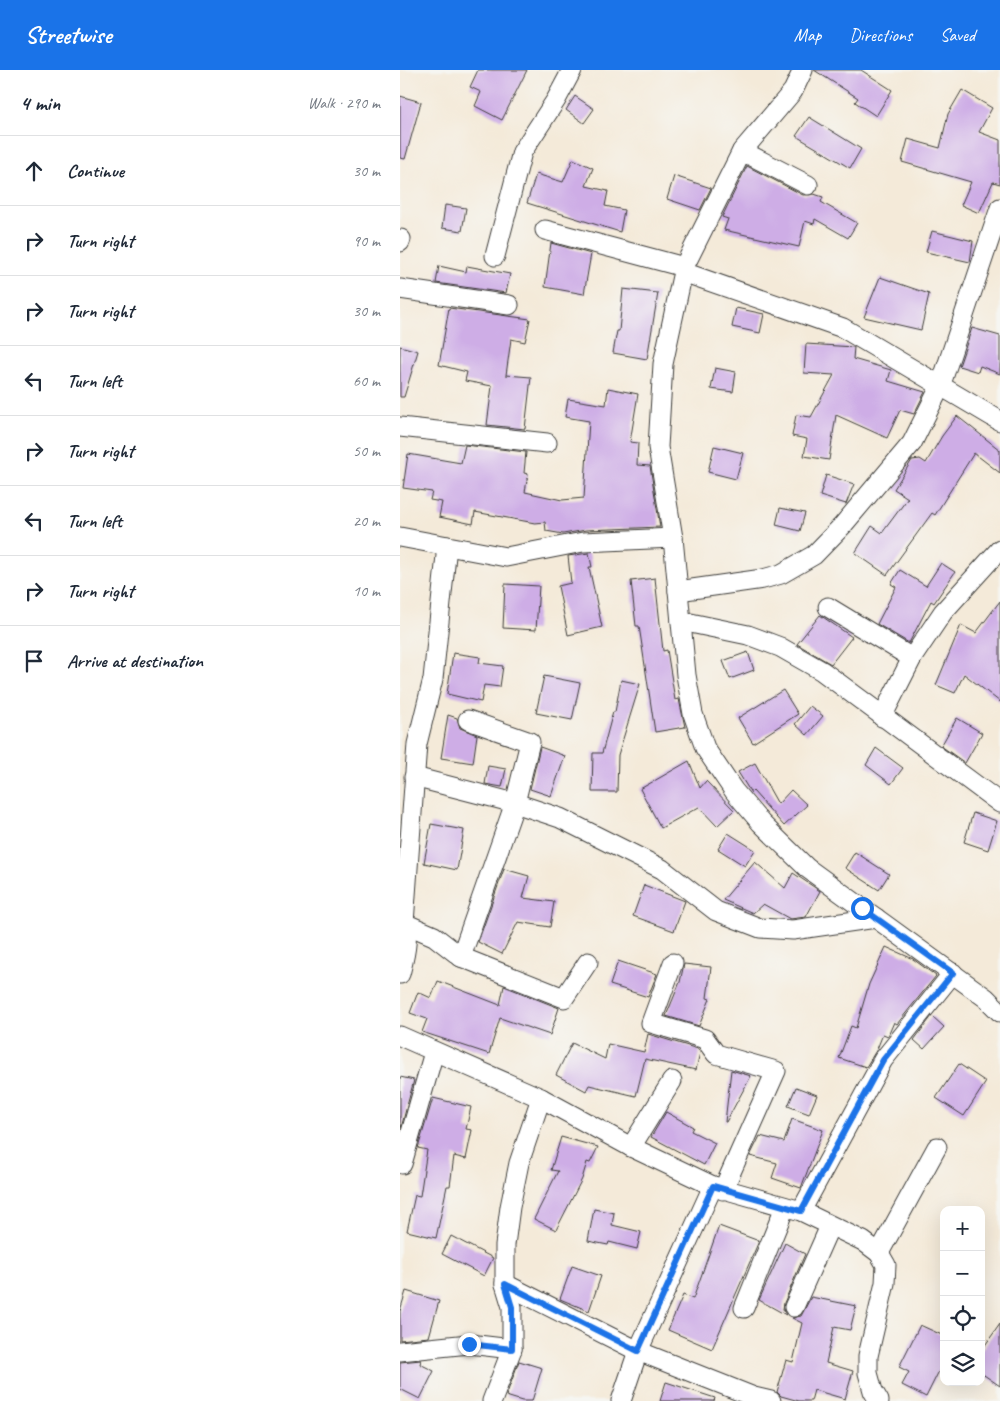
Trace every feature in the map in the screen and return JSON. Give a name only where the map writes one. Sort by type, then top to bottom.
[{"type":"street","points":[[495,256],[522,152],[556,100],[572,70]]},
{"type":"street","points":[[803,70],[793,91],[742,151],[684,269],[663,364],[658,447],[673,538],[687,685],[693,714],[705,748],[734,791],[761,824],[807,868],[953,973],[986,998],[1000,1012]]},
{"type":"street","points":[[742,151],[808,185]]},
{"type":"street","points":[[678,591],[763,579],[781,574],[814,555],[843,525],[912,443],[940,387],[1000,208]]},
{"type":"street","points":[[545,230],[684,269],[843,328],[1000,422]]},
{"type":"street","points":[[400,288],[509,305]]},
{"type":"street","points":[[400,427],[546,443]]},
{"type":"street","points":[[400,537],[506,557],[583,542],[673,538]]},
{"type":"street","points":[[400,974],[406,940],[402,920],[417,744],[433,680],[446,546]]},
{"type":"street","points":[[882,717],[912,658],[942,612],[1000,549]]},
{"type":"street","points":[[828,608],[912,658]]},
{"type":"street","points":[[680,621],[748,635],[780,647],[822,671],[1000,803]]},
{"type":"street","points":[[461,956],[515,803],[530,742],[468,720]]},
{"type":"street","points":[[414,777],[515,803],[560,818],[662,869],[716,911],[760,928],[793,930],[876,918]]},
{"type":"street","points":[[402,920],[434,936],[461,956],[564,998],[588,962]]},
{"type":"street","points":[[621,1401],[638,1351],[776,1071],[716,1054],[705,1039],[651,1023],[673,963]]},
{"type":"street","points":[[744,1308],[793,1209],[883,1060],[953,973]]},
{"type":"street","points":[[400,1036],[541,1098],[631,1147],[718,1188],[793,1209],[863,1241],[879,1253],[886,1265],[885,1283],[868,1356],[868,1373],[873,1391],[879,1401]]},
{"type":"street","points":[[402,1164],[434,1052]]},
{"type":"street","points":[[631,1147],[672,1081]]},
{"type":"street","points":[[492,1401],[512,1349],[512,1307],[505,1284],[505,1245],[510,1207],[520,1163],[541,1098]]},
{"type":"street","points":[[879,1253],[937,1147]]},
{"type":"street","points":[[794,1307],[830,1226]]},
{"type":"street","points":[[505,1284],[638,1351],[754,1397],[771,1401]]},
{"type":"street","points":[[400,1351],[469,1344],[512,1349]]},
{"type":"building","points":[[478,70],[527,70],[502,120],[475,106],[481,92],[470,87]]},
{"type":"building","points":[[814,70],[861,70],[892,90],[876,116],[855,102],[858,98]]},
{"type":"building","points":[[962,90],[992,108],[979,132],[1000,140],[1000,184],[993,182],[979,213],[961,205],[971,182],[902,162],[908,139],[940,148],[948,114]]},
{"type":"building","points":[[400,96],[421,102],[405,159],[400,158]]},
{"type":"building","points":[[575,96],[594,109],[584,123],[566,110]]},
{"type":"building","points":[[809,117],[861,149],[850,168],[796,136]]},
{"type":"building","points":[[573,159],[593,168],[586,186],[608,191],[605,206],[624,210],[620,232],[527,203],[536,174],[563,182]]},
{"type":"building","points":[[747,166],[803,195],[814,194],[823,197],[821,202],[857,223],[848,238],[815,219],[814,224],[805,221],[799,247],[724,230],[728,219],[722,217]]},
{"type":"building","points":[[674,176],[711,188],[700,210],[667,199]]},
{"type":"building","points":[[445,205],[466,208],[462,231],[442,228]]},
{"type":"building","points":[[932,231],[973,241],[970,262],[926,252]]},
{"type":"building","points":[[551,243],[591,254],[584,294],[545,287]]},
{"type":"building","points":[[439,266],[466,272],[467,266],[510,274],[506,293],[436,283]]},
{"type":"building","points":[[880,277],[929,294],[921,330],[864,317]]},
{"type":"building","points":[[623,289],[658,293],[647,359],[613,353],[617,331],[619,331]]},
{"type":"building","points":[[449,308],[530,319],[525,342],[511,339],[506,375],[531,377],[525,429],[487,425],[492,386],[465,381],[467,372],[439,365]]},
{"type":"building","points":[[736,308],[764,314],[760,333],[732,327]]},
{"type":"building","points":[[972,328],[1000,336],[1000,374],[980,366],[978,372],[959,366]]},
{"type":"building","points":[[806,344],[854,347],[853,359],[891,370],[888,381],[925,392],[914,414],[900,410],[887,438],[836,415],[829,460],[804,456],[807,439],[792,436],[796,415],[811,417],[834,375],[804,373]]},
{"type":"building","points":[[400,346],[418,351],[404,397],[400,397]]},
{"type":"building","points":[[715,368],[736,372],[733,392],[711,389]]},
{"type":"building","points":[[608,388],[638,394],[630,442],[638,443],[637,465],[650,466],[660,527],[586,530],[563,534],[546,531],[545,522],[535,523],[475,512],[473,524],[439,517],[442,502],[430,500],[432,492],[403,488],[408,454],[461,463],[465,445],[526,452],[524,473],[528,474],[525,492],[562,500],[584,498],[589,421],[565,417],[568,399],[606,405]]},
{"type":"building","points":[[957,416],[1000,450],[1000,473],[974,453],[935,515],[932,513],[887,575],[855,553],[872,526],[882,533],[908,498],[894,489],[912,460],[920,459],[926,463],[942,436]]},
{"type":"building","points":[[714,446],[743,453],[736,479],[708,472]]},
{"type":"building","points":[[826,475],[854,484],[846,504],[820,496]]},
{"type":"building","points":[[780,508],[805,513],[800,531],[776,525]]},
{"type":"building","points":[[589,553],[592,567],[589,567],[602,627],[568,635],[558,586],[571,583],[568,556]]},
{"type":"building","points":[[941,563],[955,572],[934,603],[931,601],[909,643],[877,624],[896,587],[891,584],[900,570],[926,586]]},
{"type":"building","points":[[655,578],[663,651],[667,650],[675,700],[679,699],[685,727],[655,732],[639,626],[636,626],[631,581]]},
{"type":"building","points":[[505,584],[539,586],[536,630],[503,628]]},
{"type":"building","points":[[1000,601],[1000,702],[964,674],[955,693],[936,685],[961,625],[976,633]]},
{"type":"building","points":[[820,615],[852,637],[831,664],[797,644]]},
{"type":"building","points":[[748,652],[754,670],[730,679],[723,661]]},
{"type":"building","points":[[453,653],[480,657],[479,663],[503,666],[500,687],[484,685],[481,702],[447,694]]},
{"type":"building","points":[[544,676],[580,683],[572,720],[536,713]]},
{"type":"building","points":[[621,680],[640,684],[618,755],[617,792],[592,792],[593,753],[602,753],[613,712],[615,712]]},
{"type":"building","points":[[783,690],[798,714],[753,743],[738,718]]},
{"type":"building","points":[[810,706],[823,716],[807,735],[795,724]]},
{"type":"building","points":[[448,715],[457,718],[460,728],[477,735],[473,763],[441,758]]},
{"type":"building","points":[[957,718],[982,733],[965,763],[941,746]]},
{"type":"building","points":[[540,747],[565,756],[551,796],[530,789]]},
{"type":"building","points":[[876,748],[903,768],[891,784],[866,765]]},
{"type":"building","points":[[689,761],[700,788],[706,781],[734,810],[717,826],[699,807],[661,828],[640,789]]},
{"type":"building","points":[[755,763],[778,804],[791,790],[807,805],[784,826],[753,791],[751,793],[738,772]]},
{"type":"building","points":[[488,766],[506,769],[502,787],[485,784]]},
{"type":"building","points":[[973,813],[997,821],[988,850],[964,842]]},
{"type":"building","points":[[431,824],[464,830],[457,870],[424,863]]},
{"type":"building","points":[[728,833],[755,850],[745,866],[718,849]]},
{"type":"building","points":[[855,852],[889,874],[879,890],[845,868]]},
{"type":"building","points":[[755,862],[785,888],[793,873],[820,891],[806,917],[790,919],[763,904],[753,913],[723,900]]},
{"type":"building","points":[[504,869],[529,876],[523,898],[554,902],[550,927],[518,922],[502,954],[478,942]]},
{"type":"building","points":[[644,885],[685,901],[674,931],[633,916]]},
{"type":"building","points":[[886,947],[913,959],[936,976],[897,1024],[894,1022],[888,1036],[883,1034],[877,1049],[866,1067],[839,1058],[851,1026],[856,1028],[869,984]]},
{"type":"building","points":[[618,961],[657,974],[648,997],[610,985]]},
{"type":"building","points":[[684,964],[711,967],[707,998],[710,999],[699,1026],[666,1016],[680,982]]},
{"type":"building","points":[[438,981],[500,1005],[504,986],[559,1008],[550,1035],[500,1018],[489,1054],[422,1032],[427,1019],[410,1013],[418,992],[431,998]]},
{"type":"building","points":[[932,1016],[944,1027],[924,1049],[914,1040]]},
{"type":"building","points":[[648,1034],[698,1049],[700,1052],[696,1070],[645,1059],[636,1096],[589,1085],[586,1091],[556,1075],[572,1043],[605,1059],[608,1044],[644,1052]]},
{"type":"building","points":[[959,1064],[986,1082],[964,1116],[936,1098]]},
{"type":"building","points":[[731,1070],[751,1076],[725,1122]]},
{"type":"building","points":[[400,1077],[414,1080],[401,1128],[400,1128]]},
{"type":"building","points":[[796,1087],[817,1095],[809,1114],[788,1106]]},
{"type":"building","points":[[433,1098],[471,1107],[466,1129],[472,1130],[466,1159],[454,1156],[450,1186],[447,1186],[436,1238],[407,1231],[415,1195],[420,1196],[427,1150],[418,1148]]},
{"type":"building","points":[[666,1112],[693,1127],[691,1131],[715,1143],[704,1165],[651,1137]]},
{"type":"building","points":[[792,1119],[823,1130],[801,1188],[772,1178],[777,1163],[750,1156],[760,1136],[784,1142]]},
{"type":"building","points":[[561,1137],[598,1147],[590,1163],[587,1162],[582,1179],[556,1230],[534,1219],[558,1171],[551,1170]]},
{"type":"building","points":[[594,1209],[614,1213],[612,1225],[641,1232],[637,1249],[609,1242],[608,1245],[588,1241]]},
{"type":"building","points":[[719,1226],[759,1241],[712,1349],[668,1330],[683,1295],[693,1299]]},
{"type":"building","points":[[451,1236],[493,1258],[484,1276],[442,1254]]},
{"type":"building","points":[[785,1243],[805,1254],[784,1303],[783,1309],[786,1315],[759,1300]]},
{"type":"building","points":[[572,1266],[601,1276],[589,1311],[560,1299]]},
{"type":"building","points":[[406,1291],[439,1301],[429,1337],[400,1340],[400,1311]]},
{"type":"building","points":[[811,1297],[856,1306],[850,1330],[834,1327],[826,1363],[853,1371],[845,1399],[814,1390],[811,1401],[799,1401],[781,1396],[777,1392],[786,1360],[793,1362],[802,1323],[792,1318],[801,1316]]},
{"type":"building","points":[[1000,1324],[1000,1386],[985,1376],[985,1345]]},
{"type":"building","points":[[920,1325],[940,1334],[940,1369],[926,1397],[902,1385],[909,1372],[899,1367]]},
{"type":"building","points":[[421,1360],[420,1364],[434,1371],[420,1399],[400,1389],[400,1362]]},
{"type":"building","points":[[519,1361],[542,1368],[532,1401],[522,1401],[506,1396]]},
{"type":"building","points":[[666,1382],[715,1398],[714,1401],[660,1401]]},
{"type":"route","points":[[469,1344],[512,1349],[512,1307],[505,1284],[638,1351],[713,1186],[801,1211],[883,1060],[918,1014],[953,973],[862,908]]}]
